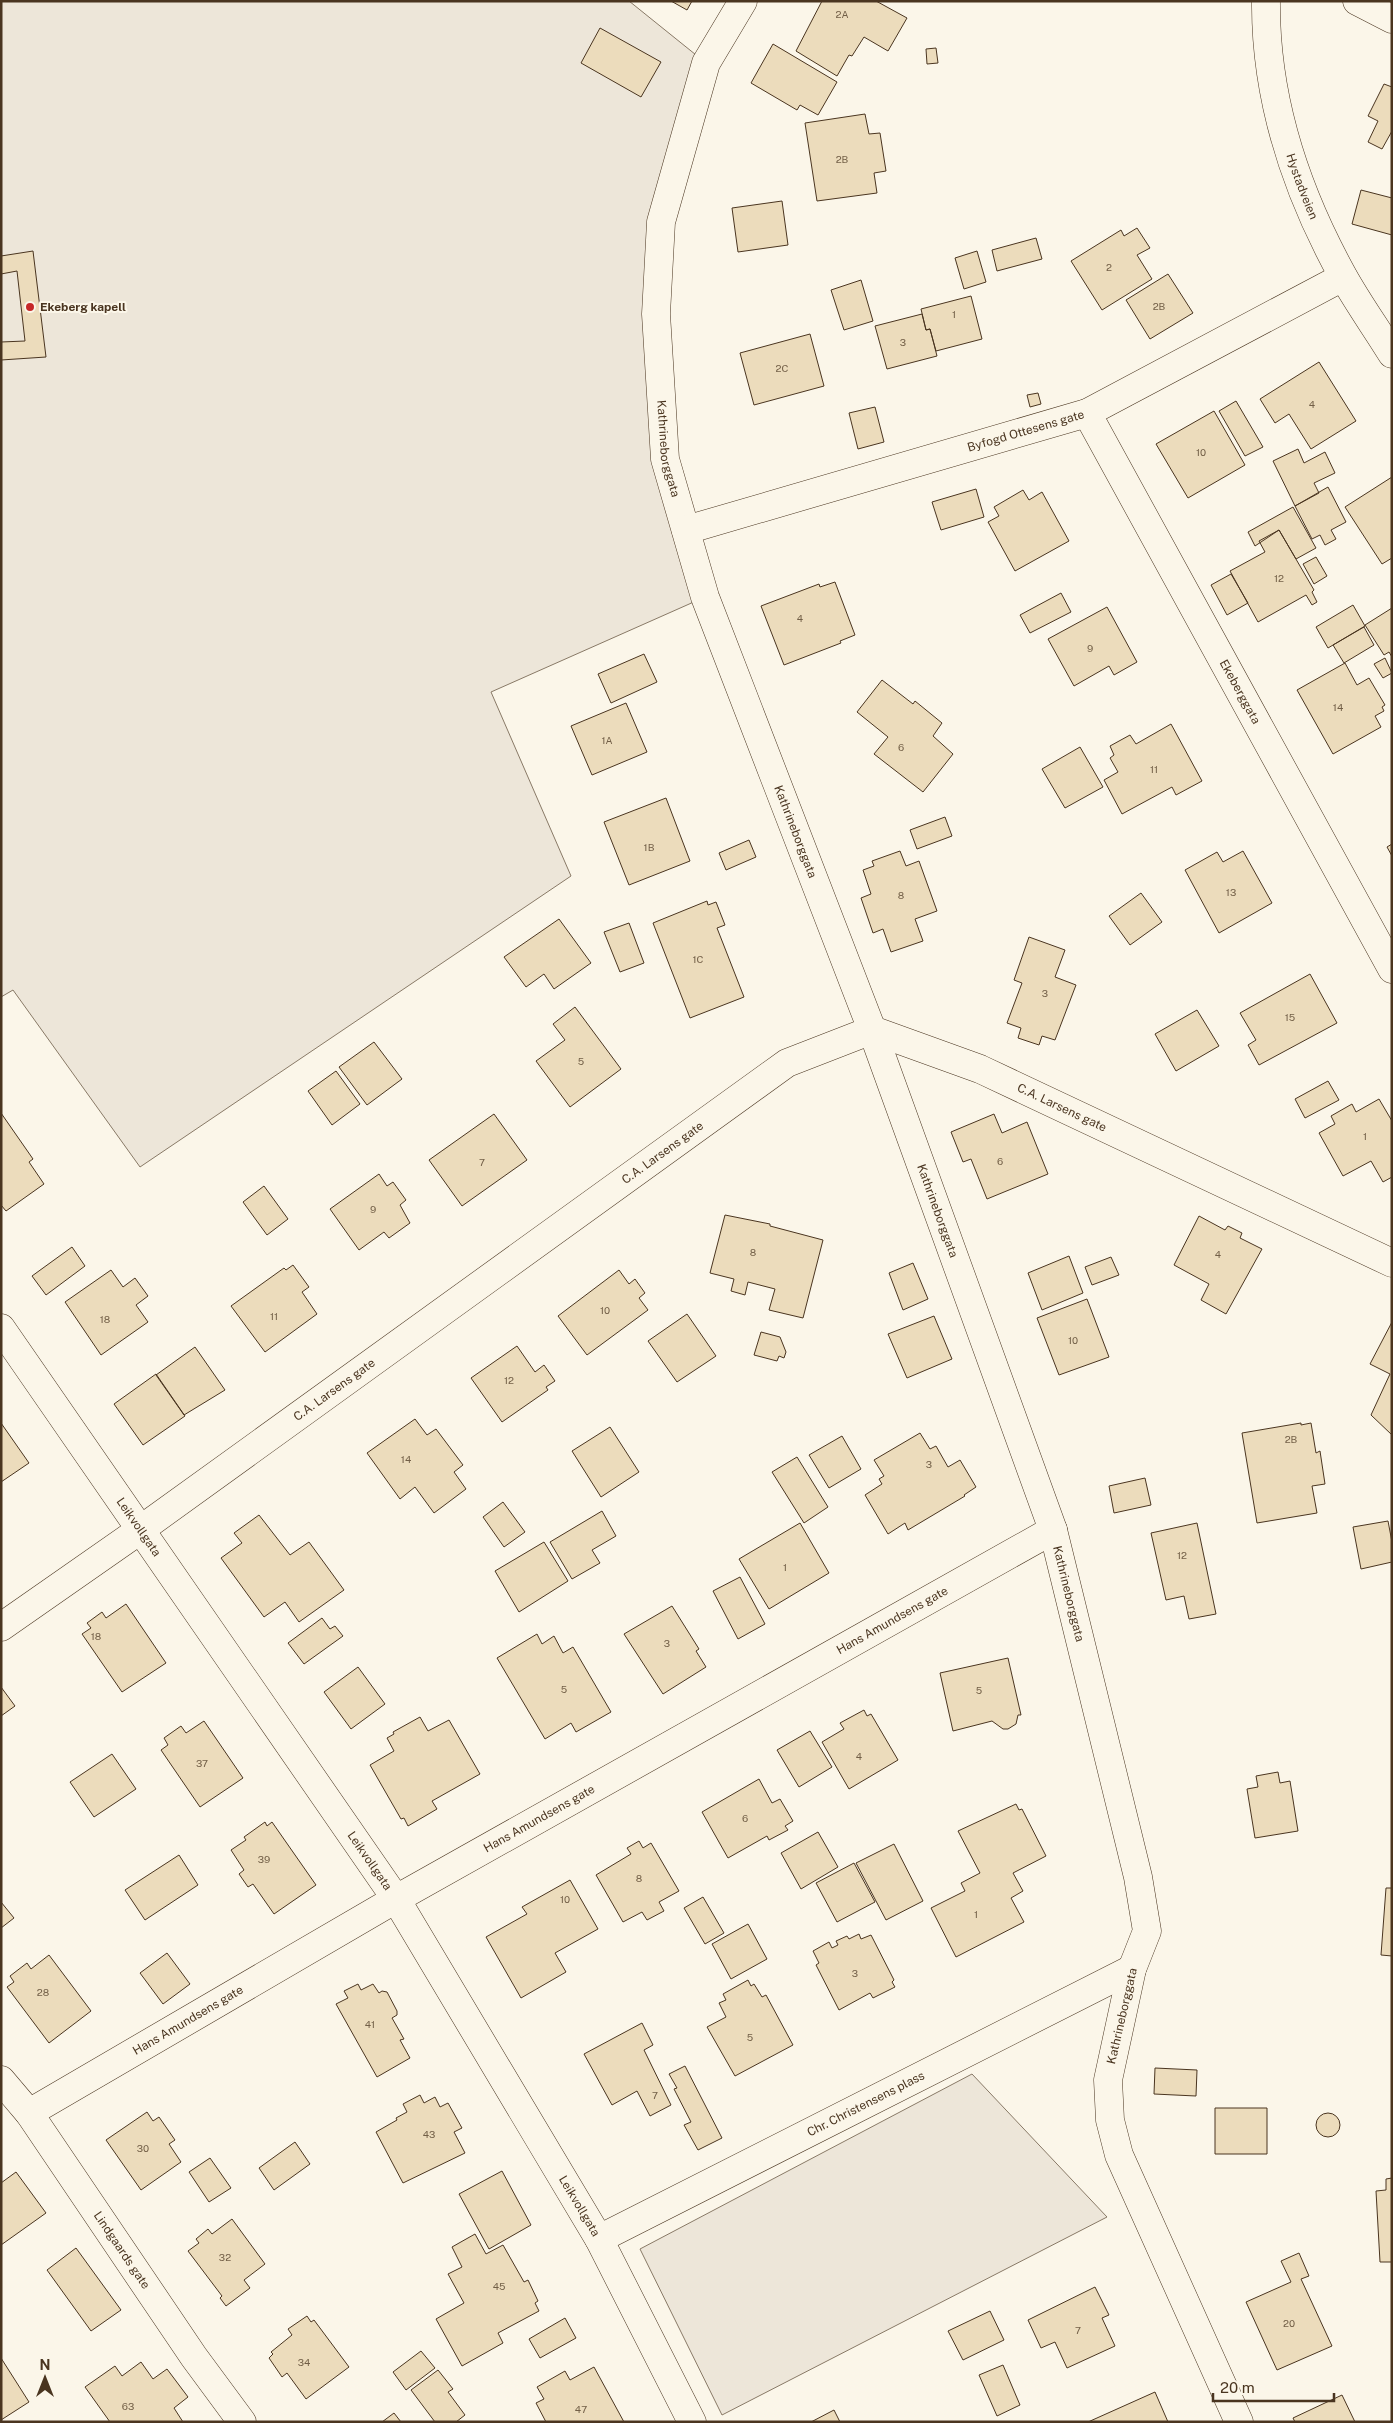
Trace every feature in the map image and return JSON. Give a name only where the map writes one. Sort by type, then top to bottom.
[{"type":"street","name":"Kathrineborggata","points":[[743,1],[706,63],[661,222],[656,314],[659,392],[665,459],[705,597],[872,1030],[1052,1530],[1138,1877],[1147,1931],[1132,1969],[1108,2080],[1110,2120],[1119,2155],[1239,2422]]},
{"type":"street","name":"Hystadveien","points":[[1266,1],[1266,25],[1279,120],[1310,208],[1343,277],[1392,354]]},
{"type":"street","points":[[1357,1],[1392,19]]},
{"type":"street","name":"Byfogd Ottesens gate","points":[[686,530],[1087,413],[1343,277]]},
{"type":"street","name":"Ekeberggata","points":[[1087,413],[1392,969]]},
{"type":"street","name":"C.A. Larsens gate","points":[[1,1627],[140,1530],[787,1063],[872,1030],[980,1069],[1392,1263]]},
{"type":"street","name":"Leikvollgata","points":[[1,1328],[396,1899],[599,2239],[692,2422]]},
{"type":"street","name":"Hans Amundsens gate","points":[[29,2113],[396,1899],[1052,1530]]},
{"type":"street","name":"Chr. Christensens plass","points":[[599,2239],[1132,1969]]},
{"type":"street","name":"Lindgaards gate","points":[[1,2080],[29,2113],[194,2357],[242,2422]]},
{"type":"shaded area","points":[[1,1],[629,1],[706,63],[661,222],[659,392],[705,597],[491,692],[571,876],[140,1167],[13,990],[1,997]]},
{"type":"shaded area","points":[[972,2074],[1107,2217],[722,2415],[640,2249]]},
{"type":"building","points":[[671,1],[692,1],[687,10]]},
{"type":"building","points":[[822,1],[876,1],[907,18],[888,51],[864,37],[852,56],[849,55],[837,76],[796,51]]},
{"type":"building","points":[[600,28],[661,62],[641,97],[581,63]]},
{"type":"building","points":[[773,44],[837,82],[818,115],[800,105],[797,110],[751,83]]},
{"type":"building","points":[[936,48],[938,63],[927,64],[926,49]]},
{"type":"building","points":[[1384,84],[1392,87],[1392,131],[1382,149],[1368,142],[1378,121],[1368,116]]},
{"type":"building","points":[[865,114],[869,134],[880,133],[886,171],[874,173],[877,193],[817,201],[805,123]]},
{"type":"building","points":[[1361,190],[1392,198],[1392,235],[1352,224]]},
{"type":"building","points":[[782,201],[788,245],[738,252],[732,208]]},
{"type":"building","points":[[1137,228],[1150,248],[1137,255],[1152,279],[1102,310],[1071,261],[1121,230],[1124,236]]},
{"type":"building","points":[[1036,238],[1042,259],[997,271],[992,250]]},
{"type":"building","name":"Ekeberg kapell","points":[[33,251],[46,357],[1,360],[1,342],[25,341],[17,271],[1,274],[1,256]]},
{"type":"building","points":[[977,251],[986,282],[964,289],[955,258]]},
{"type":"building","points":[[1168,274],[1193,313],[1150,339],[1126,300]]},
{"type":"building","points":[[861,280],[873,321],[844,330],[831,290]]},
{"type":"building","points":[[971,296],[982,339],[936,351],[930,329],[926,330],[921,309]]},
{"type":"building","points":[[922,314],[926,330],[930,329],[937,356],[887,369],[875,326]]},
{"type":"building","points":[[810,334],[824,386],[754,405],[740,353]]},
{"type":"building","points":[[1319,362],[1356,421],[1311,449],[1289,414],[1275,423],[1260,399]]},
{"type":"building","points":[[1038,393],[1041,404],[1030,407],[1027,395]]},
{"type":"building","points":[[1236,401],[1263,447],[1245,456],[1219,411]]},
{"type":"building","points":[[875,407],[884,442],[858,449],[849,413]]},
{"type":"building","points":[[1214,411],[1245,465],[1188,498],[1156,444]]},
{"type":"building","points":[[1298,449],[1304,463],[1325,452],[1335,473],[1314,483],[1319,493],[1295,506],[1273,461]]},
{"type":"building","points":[[1392,477],[1392,558],[1382,564],[1345,507]]},
{"type":"building","points":[[1328,487],[1346,522],[1331,530],[1336,539],[1325,545],[1320,535],[1312,539],[1295,506]]},
{"type":"building","points":[[976,489],[984,517],[941,530],[932,502]]},
{"type":"building","points":[[1023,490],[1029,500],[1042,492],[1069,541],[1015,571],[988,522],[999,516],[994,507]]},
{"type":"building","points":[[1293,507],[1316,548],[1296,559],[1279,530],[1255,546],[1248,532]]},
{"type":"building","points":[[1279,530],[1314,590],[1312,592],[1317,602],[1312,605],[1306,595],[1258,622],[1230,571],[1265,552],[1259,541]]},
{"type":"building","points":[[1316,557],[1327,576],[1314,584],[1303,564]]},
{"type":"building","points":[[1231,574],[1248,603],[1227,615],[1211,585]]},
{"type":"building","points":[[835,582],[855,635],[840,641],[841,643],[784,665],[761,606],[819,584],[820,587]]},
{"type":"building","points":[[1061,593],[1071,612],[1030,633],[1020,615]]},
{"type":"building","points":[[1353,605],[1365,626],[1328,648],[1316,627]]},
{"type":"building","points":[[1107,607],[1137,662],[1114,675],[1109,666],[1074,686],[1048,639]]},
{"type":"building","points":[[1392,608],[1392,657],[1389,652],[1384,655],[1365,625]]},
{"type":"building","points":[[1364,627],[1374,645],[1344,663],[1333,645]]},
{"type":"building","points":[[644,654],[657,682],[611,703],[598,674]]},
{"type":"building","points":[[1385,658],[1392,673],[1383,678],[1374,664]]},
{"type":"building","points":[[1345,663],[1357,685],[1369,678],[1385,705],[1382,707],[1384,711],[1375,716],[1381,727],[1333,754],[1297,690]]},
{"type":"building","points":[[882,680],[913,704],[915,701],[942,723],[933,736],[953,754],[923,792],[874,754],[888,737],[857,712]]},
{"type":"building","points":[[626,703],[647,752],[592,775],[571,726]]},
{"type":"building","points":[[1171,724],[1202,781],[1176,795],[1172,787],[1122,814],[1104,780],[1118,772],[1110,758],[1114,755],[1110,746],[1130,735],[1136,744]]},
{"type":"building","points":[[1080,747],[1103,787],[1065,808],[1042,769]]},
{"type":"building","points":[[666,798],[690,861],[629,885],[604,822]]},
{"type":"building","points":[[945,817],[952,836],[917,849],[910,830]]},
{"type":"building","points":[[749,840],[756,857],[726,870],[719,853]]},
{"type":"building","points":[[1392,844],[1392,856],[1387,847]]},
{"type":"building","points":[[900,851],[906,866],[919,861],[937,911],[915,919],[923,941],[891,952],[883,929],[873,933],[861,898],[871,894],[863,870],[874,866],[872,861]]},
{"type":"building","points":[[1243,851],[1272,903],[1219,933],[1185,870],[1217,852],[1223,862]]},
{"type":"building","points":[[1141,893],[1162,922],[1130,945],[1109,916]]},
{"type":"building","points":[[707,901],[708,905],[716,902],[725,925],[717,928],[744,997],[690,1018],[653,923]]},
{"type":"building","points":[[559,919],[591,963],[554,989],[544,974],[526,987],[504,957]]},
{"type":"building","points":[[629,923],[644,963],[620,972],[604,932]]},
{"type":"building","points":[[1029,937],[1065,950],[1055,977],[1076,985],[1055,1040],[1042,1036],[1039,1045],[1018,1038],[1021,1028],[1007,1023],[1022,983],[1014,980]]},
{"type":"building","points":[[1310,974],[1337,1023],[1259,1065],[1248,1045],[1256,1040],[1240,1013]]},
{"type":"building","points":[[575,1007],[621,1069],[570,1107],[536,1061],[565,1040],[553,1024]]},
{"type":"building","points":[[1197,1010],[1219,1046],[1176,1071],[1155,1034]]},
{"type":"building","points":[[374,1042],[402,1079],[367,1105],[339,1067]]},
{"type":"building","points":[[336,1071],[360,1104],[332,1125],[308,1091]]},
{"type":"building","points":[[1328,1081],[1339,1100],[1305,1118],[1295,1099]]},
{"type":"building","points":[[1379,1099],[1392,1121],[1392,1177],[1383,1182],[1371,1161],[1343,1176],[1319,1133],[1335,1124],[1331,1116],[1352,1104],[1356,1112]]},
{"type":"building","points":[[1,1113],[33,1159],[29,1162],[44,1184],[6,1211],[1,1205]]},
{"type":"building","points":[[494,1114],[527,1160],[462,1206],[429,1160]]},
{"type":"building","points":[[994,1114],[1002,1133],[1027,1122],[1048,1174],[987,1199],[971,1159],[963,1162],[951,1132]]},
{"type":"building","points":[[379,1174],[387,1186],[393,1182],[406,1200],[400,1205],[410,1223],[389,1238],[384,1232],[359,1250],[330,1209]]},
{"type":"building","points":[[264,1186],[288,1219],[267,1235],[243,1202]]},
{"type":"building","points":[[725,1215],[770,1224],[770,1226],[823,1240],[803,1318],[769,1310],[775,1289],[748,1282],[745,1295],[731,1291],[734,1279],[710,1273]]},
{"type":"building","points":[[1199,1216],[1225,1230],[1228,1226],[1242,1233],[1240,1238],[1262,1249],[1226,1314],[1201,1300],[1209,1284],[1174,1265]]},
{"type":"building","points":[[72,1247],[85,1266],[46,1295],[32,1276]]},
{"type":"building","points":[[1069,1256],[1083,1293],[1042,1310],[1028,1273]]},
{"type":"building","points":[[1111,1257],[1119,1275],[1092,1285],[1085,1267]]},
{"type":"building","points":[[913,1263],[928,1299],[903,1310],[889,1273]]},
{"type":"building","points":[[293,1265],[309,1287],[302,1292],[317,1314],[265,1352],[231,1306],[284,1268],[286,1270]]},
{"type":"building","points":[[111,1270],[123,1287],[135,1278],[148,1296],[136,1305],[148,1322],[101,1355],[65,1302]]},
{"type":"building","points":[[619,1270],[629,1284],[635,1279],[645,1293],[639,1298],[648,1310],[587,1355],[558,1316]]},
{"type":"building","points":[[1087,1299],[1109,1357],[1059,1375],[1037,1318]]},
{"type":"building","points":[[687,1314],[716,1356],[677,1382],[648,1341]]},
{"type":"building","points":[[934,1316],[952,1359],[907,1378],[888,1334]]},
{"type":"building","points":[[1392,1322],[1392,1435],[1371,1415],[1390,1374],[1370,1364]]},
{"type":"building","points":[[761,1332],[780,1337],[786,1352],[784,1358],[779,1356],[777,1361],[754,1355]]},
{"type":"building","points":[[517,1346],[535,1372],[544,1365],[555,1381],[546,1387],[548,1390],[502,1422],[471,1378]]},
{"type":"building","points":[[195,1347],[225,1390],[184,1415],[156,1375]]},
{"type":"building","points":[[156,1374],[185,1416],[143,1445],[114,1404]]},
{"type":"building","points":[[415,1419],[427,1435],[436,1429],[463,1465],[454,1472],[466,1489],[434,1513],[415,1487],[400,1499],[367,1453]]},
{"type":"building","points":[[1,1423],[29,1463],[1,1482]]},
{"type":"building","points":[[1301,1423],[1301,1425],[1311,1423],[1316,1453],[1320,1451],[1325,1484],[1312,1486],[1317,1513],[1257,1523],[1242,1433]]},
{"type":"building","points":[[610,1427],[639,1472],[601,1497],[572,1451]]},
{"type":"building","points":[[920,1433],[930,1449],[936,1446],[948,1467],[960,1460],[976,1487],[965,1496],[908,1530],[905,1523],[888,1534],[865,1495],[882,1484],[879,1479],[884,1476],[874,1460]]},
{"type":"building","points":[[842,1436],[861,1469],[829,1488],[809,1455]]},
{"type":"building","points":[[797,1457],[828,1507],[804,1523],[772,1472]]},
{"type":"building","points":[[1145,1478],[1151,1505],[1114,1513],[1109,1486]]},
{"type":"building","points":[[503,1502],[525,1532],[504,1547],[483,1517]]},
{"type":"building","points":[[602,1511],[616,1536],[592,1550],[600,1563],[572,1579],[550,1542]]},
{"type":"building","points":[[259,1515],[290,1555],[309,1542],[344,1590],[299,1622],[285,1602],[264,1617],[221,1558],[242,1543],[234,1533]]},
{"type":"building","points":[[1388,1521],[1392,1542],[1392,1562],[1361,1569],[1353,1527]]},
{"type":"building","points":[[800,1523],[829,1573],[769,1609],[739,1559]]},
{"type":"building","points":[[1197,1523],[1216,1614],[1189,1619],[1184,1596],[1166,1600],[1151,1533]]},
{"type":"building","points":[[544,1542],[568,1581],[519,1612],[495,1571]]},
{"type":"building","points":[[740,1577],[765,1624],[738,1639],[713,1591]]},
{"type":"building","points":[[126,1604],[166,1663],[122,1692],[82,1634],[91,1628],[87,1623],[102,1612],[106,1618]]},
{"type":"building","points":[[672,1606],[699,1649],[696,1651],[706,1667],[663,1694],[624,1634]]},
{"type":"building","points":[[322,1618],[330,1629],[335,1626],[343,1636],[304,1664],[288,1643]]},
{"type":"building","points":[[537,1634],[542,1644],[554,1636],[563,1653],[573,1647],[611,1712],[576,1732],[571,1723],[545,1739],[497,1658]]},
{"type":"building","points":[[1008,1658],[1021,1715],[1018,1715],[1016,1724],[1008,1729],[1003,1729],[992,1721],[953,1731],[940,1673]]},
{"type":"building","points":[[358,1667],[385,1704],[351,1729],[324,1692]]},
{"type":"building","points":[[1,1687],[15,1706],[1,1716]]},
{"type":"building","points":[[864,1710],[867,1716],[871,1714],[898,1760],[849,1789],[822,1742],[844,1729],[840,1723]]},
{"type":"building","points":[[420,1717],[428,1731],[449,1720],[480,1774],[432,1801],[437,1809],[408,1826],[404,1818],[401,1819],[370,1765],[394,1751],[387,1738],[394,1734],[393,1732]]},
{"type":"building","points":[[204,1721],[243,1778],[200,1807],[161,1750],[168,1745],[164,1738],[181,1726],[186,1733]]},
{"type":"building","points":[[810,1731],[832,1767],[799,1787],[777,1750]]},
{"type":"building","points":[[112,1754],[136,1789],[94,1817],[70,1782]]},
{"type":"building","points":[[1278,1772],[1280,1783],[1290,1781],[1298,1831],[1255,1838],[1247,1789],[1258,1787],[1256,1776]]},
{"type":"building","points":[[759,1779],[772,1803],[780,1799],[793,1821],[785,1826],[788,1830],[769,1840],[767,1836],[728,1858],[702,1812]]},
{"type":"building","points":[[1016,1804],[1019,1810],[1022,1809],[1046,1856],[1013,1873],[1023,1891],[1011,1898],[1024,1922],[956,1957],[931,1908],[965,1891],[961,1883],[980,1873],[958,1831]]},
{"type":"building","points":[[265,1822],[267,1826],[272,1822],[316,1885],[274,1914],[253,1884],[248,1887],[239,1874],[244,1870],[231,1850],[246,1840],[244,1837]]},
{"type":"building","points":[[818,1832],[838,1867],[801,1889],[781,1853]]},
{"type":"building","points":[[639,1841],[643,1848],[651,1843],[679,1891],[659,1902],[664,1911],[647,1920],[642,1912],[623,1922],[596,1875],[631,1854],[627,1848]]},
{"type":"building","points":[[894,1844],[923,1901],[886,1920],[856,1863]]},
{"type":"building","points":[[179,1855],[198,1885],[145,1920],[125,1890]]},
{"type":"building","points":[[854,1863],[875,1902],[837,1922],[816,1883]]},
{"type":"building","points":[[570,1880],[598,1929],[555,1953],[566,1972],[521,1998],[486,1937],[527,1914],[522,1907]]},
{"type":"building","points":[[1386,1888],[1392,1888],[1392,1956],[1381,1955]]},
{"type":"building","points":[[703,1897],[724,1933],[705,1944],[684,1908]]},
{"type":"building","points":[[1,1902],[14,1918],[1,1928]]},
{"type":"building","points":[[748,1924],[767,1959],[731,1979],[712,1944]]},
{"type":"building","points":[[859,1934],[861,1939],[871,1935],[894,1980],[892,1982],[895,1987],[873,1998],[870,1993],[839,2010],[816,1965],[819,1963],[813,1951],[829,1942],[832,1948],[838,1945],[836,1941],[847,1936],[849,1939]]},
{"type":"building","points":[[167,1953],[190,1984],[163,2004],[140,1973]]},
{"type":"building","points":[[49,1955],[91,2011],[49,2043],[7,1987],[14,1982],[10,1976],[27,1963],[31,1969]]},
{"type":"building","points":[[748,1980],[751,1986],[754,1984],[762,1997],[766,1995],[793,2045],[735,2076],[707,2027],[726,2017],[719,2003],[726,2000],[723,1994]]},
{"type":"building","points":[[358,1984],[361,1990],[373,1984],[379,1993],[382,1991],[387,1992],[397,2011],[397,2015],[392,2018],[404,2039],[400,2040],[410,2058],[377,2077],[336,2004],[348,1998],[344,1991]]},
{"type":"building","points":[[642,2023],[653,2045],[644,2050],[671,2105],[650,2116],[637,2091],[612,2105],[584,2054]]},
{"type":"building","points":[[685,2066],[722,2138],[698,2150],[684,2125],[691,2122],[674,2089],[677,2088],[669,2074]]},
{"type":"building","points":[[1155,2068],[1197,2070],[1196,2096],[1154,2094]]},
{"type":"building","points":[[420,2095],[424,2103],[435,2097],[440,2107],[448,2103],[462,2128],[454,2132],[465,2153],[403,2183],[376,2132],[407,2112],[403,2104]]},
{"type":"building","points":[[1215,2108],[1267,2108],[1267,2154],[1215,2154]]},
{"type":"building","points":[[147,2112],[153,2121],[159,2117],[175,2140],[169,2144],[181,2162],[141,2190],[106,2140]]},
{"type":"building","points":[[1323,2113],[1333,2113],[1340,2120],[1340,2130],[1333,2137],[1323,2137],[1316,2130],[1316,2120]]},
{"type":"building","points":[[295,2142],[310,2164],[274,2190],[259,2168]]},
{"type":"building","points":[[210,2158],[231,2188],[209,2202],[189,2172]]},
{"type":"building","points":[[502,2171],[531,2225],[489,2249],[459,2194]]},
{"type":"building","points":[[16,2172],[46,2213],[1,2245],[1,2183]]},
{"type":"building","points":[[1392,2178],[1392,2262],[1380,2262],[1376,2191],[1386,2190],[1386,2179]]},
{"type":"building","points":[[232,2219],[265,2264],[244,2280],[250,2288],[226,2306],[220,2298],[222,2296],[188,2251],[199,2243],[196,2239],[208,2229],[212,2234]]},
{"type":"building","points":[[475,2234],[486,2254],[503,2245],[524,2282],[528,2280],[538,2301],[535,2303],[539,2311],[498,2333],[503,2343],[462,2366],[436,2319],[464,2303],[448,2274],[462,2267],[452,2247]]},
{"type":"building","points":[[76,2248],[121,2310],[91,2331],[47,2270]]},
{"type":"building","points":[[1299,2253],[1309,2276],[1301,2279],[1332,2346],[1277,2370],[1246,2302],[1291,2282],[1281,2261]]},
{"type":"building","points":[[1095,2287],[1109,2315],[1102,2318],[1115,2346],[1067,2368],[1055,2342],[1041,2348],[1028,2320]]},
{"type":"building","points":[[990,2311],[1004,2340],[963,2360],[948,2331]]},
{"type":"building","points":[[307,2316],[311,2322],[314,2320],[349,2367],[306,2399],[287,2373],[282,2377],[269,2358],[273,2354],[271,2352],[292,2335],[288,2329]]},
{"type":"building","points":[[565,2318],[576,2338],[540,2358],[529,2339]]},
{"type":"building","points":[[421,2351],[435,2368],[406,2390],[393,2372]]},
{"type":"building","points":[[1,2358],[29,2402],[1,2420]]},
{"type":"building","points":[[141,2362],[153,2379],[167,2369],[188,2397],[174,2408],[183,2422],[110,2422],[85,2387],[115,2366],[122,2376]]},
{"type":"building","points":[[1003,2365],[1020,2405],[997,2416],[979,2375]]},
{"type":"building","points":[[594,2367],[624,2422],[546,2422],[536,2403],[544,2399],[537,2387],[565,2371],[570,2380]]},
{"type":"building","points":[[438,2370],[453,2389],[448,2392],[465,2415],[456,2422],[435,2422],[411,2390]]},
{"type":"building","points":[[1155,2392],[1168,2422],[1088,2422]]},
{"type":"building","points":[[1342,2395],[1355,2422],[1295,2422],[1293,2418]]},
{"type":"building","points":[[834,2410],[840,2422],[811,2422]]},
{"type":"building","points":[[394,2413],[401,2422],[382,2422]]},
{"type":"place","name":"Ekeberg kapell","points":[[30,307]]}]
